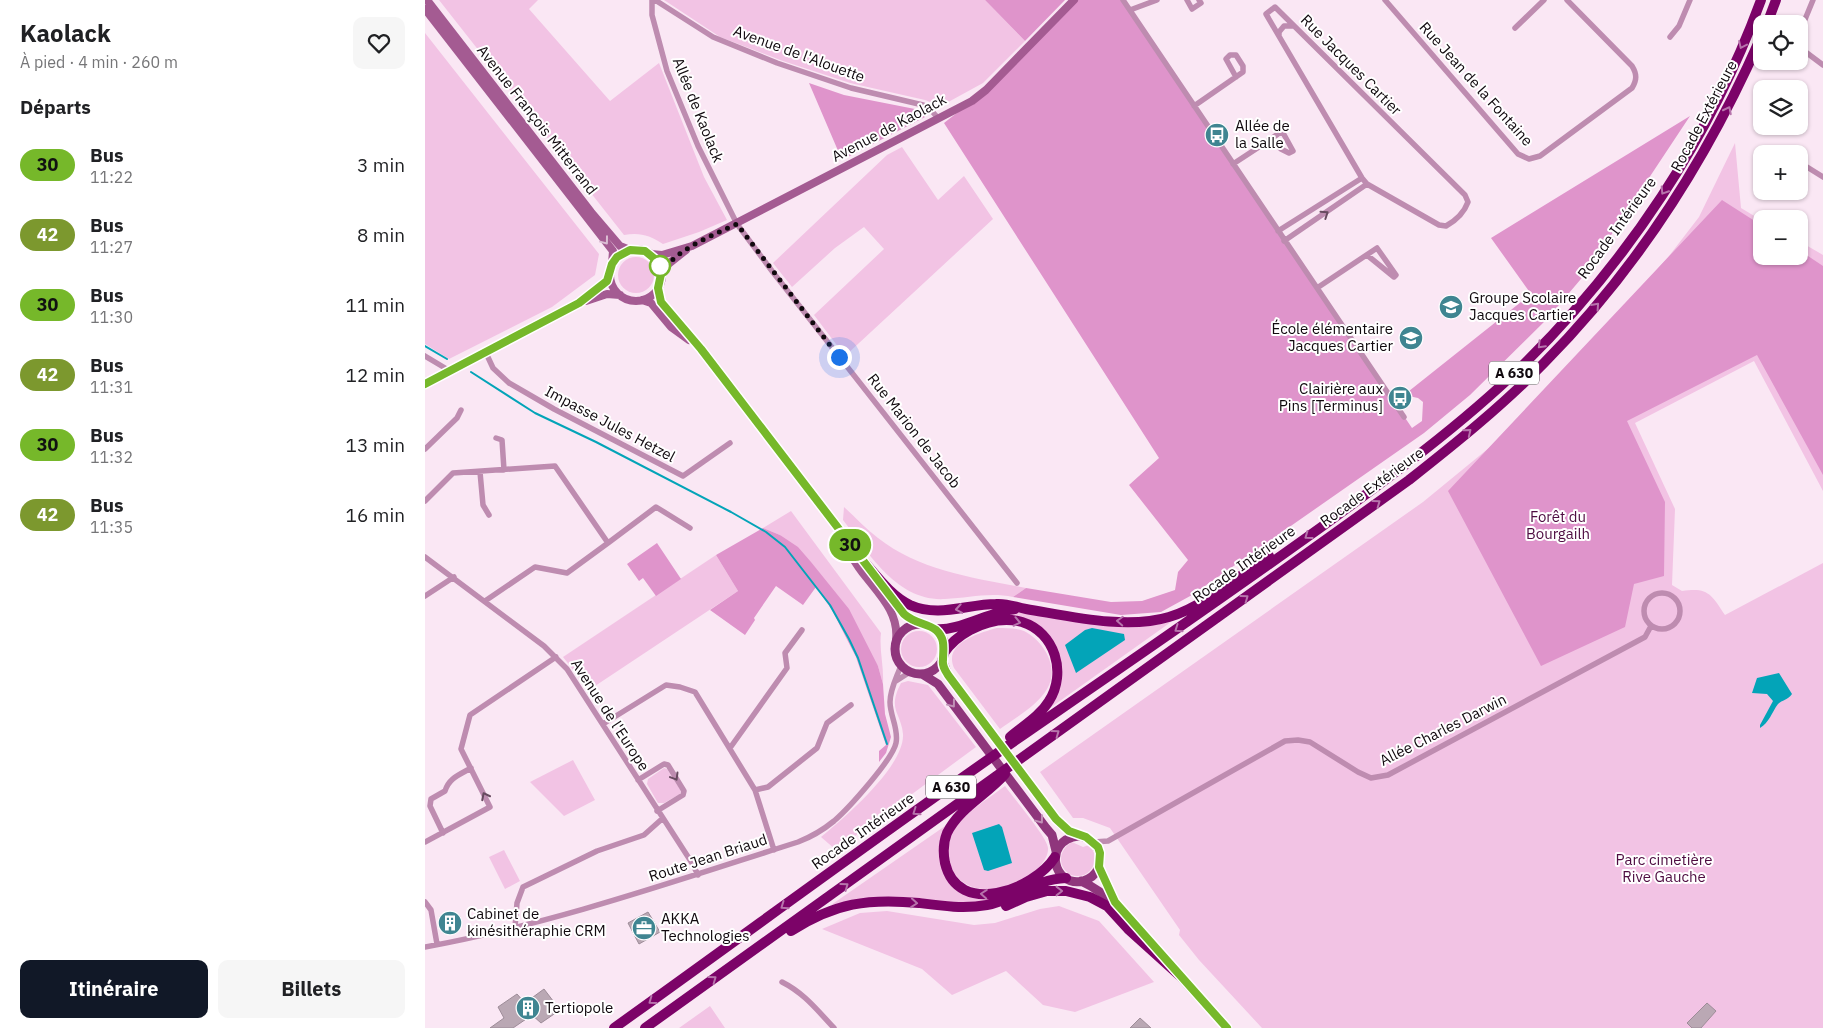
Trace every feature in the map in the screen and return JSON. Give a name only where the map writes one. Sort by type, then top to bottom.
[{"type":"highway","name":"Rocade Intérieure","points":[[614,1028],[933,800],[1289,550],[1389,477],[1467,415],[1521,366],[1565,320],[1609,269],[1635,234],[1690,150],[1722,89],[1753,22],[1761,0]]},
{"type":"highway","points":[[1770,15],[1776,0]]},
{"type":"highway","name":"Rocade Extérieure","points":[[645,1028],[1409,480],[1477,426],[1544,364],[1604,297],[1647,240],[1704,152],[1727,111],[1753,54]]},
{"type":"highway","points":[[858,556],[896,596],[911,605],[926,610],[940,611],[1008,604],[1115,621],[1143,622],[1169,617],[1195,606],[1275,552],[1289,550]]},
{"type":"highway","points":[[935,629],[952,628],[998,611],[1024,608]]},
{"type":"highway","points":[[933,800],[1042,711],[1054,692],[1058,673],[1055,655],[1050,645],[1036,630],[1021,622],[1007,620],[976,627],[956,638],[943,656]]},
{"type":"highway","points":[[1016,762],[994,787],[951,826],[943,844],[943,855],[949,873],[961,887],[969,891],[987,895],[997,894],[1031,880],[1045,870],[1055,854]]},
{"type":"highway","points":[[762,944],[773,943],[815,917],[844,906],[885,900],[972,908],[991,905],[1042,881],[1066,878]]},
{"type":"highway","points":[[944,906],[973,911],[992,910],[1047,891],[1066,890],[1080,894],[1107,906],[1128,929],[1179,975]]},
{"type":"main road","name":"Avenue François Mitterrand","points":[[427,0],[591,212],[620,246],[630,250]]},
{"type":"main road","name":"Avenue de Kaolack","points":[[651,254],[662,255],[692,246],[972,101],[986,90],[1074,0]]},
{"type":"main road","name":"Avenue François Mitterrand","points":[[425,10],[613,251],[612,264]]},
{"type":"main road","name":"Avenue de Kaolack","points":[[661,274],[667,265],[692,246]]},
{"type":"main road","points":[[425,384],[579,303],[603,285],[610,276],[612,264],[617,257],[630,250],[645,251],[651,254],[660,266],[661,274],[658,288],[661,302],[701,349],[825,515],[904,614],[919,624]]},
{"type":"main road","points":[[610,276],[615,290],[620,295]]},
{"type":"main road","points":[[642,300],[651,296],[658,288]]},
{"type":"main road","points":[[579,303],[607,294],[620,295],[633,300],[647,300],[671,326],[701,349]]},
{"type":"main road","points":[[825,515],[865,577],[878,590],[895,620],[897,629],[896,656],[901,665],[910,672],[922,674],[938,684],[1051,835],[1057,870],[1066,878],[1097,889],[1115,902],[1227,1028]]},
{"type":"main road","points":[[896,640],[905,628],[919,624],[935,629],[943,640],[943,656],[948,675],[1062,826],[1078,836]]},
{"type":"main road","points":[[922,674],[934,669],[943,656]]},
{"type":"main road","points":[[1055,854],[1065,840],[1078,836],[1086,837],[1093,842],[1100,853],[1099,867],[1115,902]]},
{"type":"main road","points":[[1081,882],[1092,877],[1099,867]]},
{"type":"street","name":"Avenue de l'Alouette","points":[[654,0],[713,37],[777,63],[851,88],[923,105],[930,109],[938,118]]},
{"type":"street","name":"Allée de Kaolack","points":[[654,0],[653,15],[667,71],[697,146],[737,224]]},
{"type":"street","points":[[1123,0],[1404,417]]},
{"type":"street","points":[[1130,10],[1157,0]]},
{"type":"street","points":[[1187,0],[1191,9],[1201,3],[1199,0]]},
{"type":"street","name":"Rue Jean de la Fontaine","points":[[1385,0],[1518,154],[1529,159],[1540,156],[1631,88],[1635,82],[1635,72],[1632,66],[1567,0]]},
{"type":"street","points":[[1515,28],[1544,0]]},
{"type":"street","points":[[1670,37],[1679,26],[1690,0]]},
{"type":"street","points":[[1807,15],[1813,0]]},
{"type":"street","name":"Rue Jacques Cartier","points":[[1275,7],[1293,26],[1465,195],[1468,202],[1466,209],[1452,223],[1445,226],[1439,225],[1367,184],[1362,178],[1266,14],[1275,7]]},
{"type":"street","points":[[1279,36],[1283,26],[1293,26]]},
{"type":"street","points":[[1808,54],[1823,65]]},
{"type":"street","points":[[1194,106],[1236,77]]},
{"type":"street","points":[[1233,164],[1271,139]]},
{"type":"street","points":[[1808,168],[1823,177]]},
{"type":"street","points":[[1278,231],[1362,178]]},
{"type":"street","points":[[1284,241],[1367,184]]},
{"type":"street","name":"Rue Marion de Jacob","points":[[737,224],[783,286],[1017,583]]},
{"type":"street","points":[[1317,288],[1377,248],[1396,275],[1394,277],[1367,255]]},
{"type":"street","name":"Impasse Jules Hetzel","points":[[485,353],[493,368],[509,383],[554,409],[683,476],[730,443]]},
{"type":"street","points":[[425,356],[445,368],[447,373]]},
{"type":"street","points":[[425,449],[457,418],[461,410]]},
{"type":"street","points":[[495,438],[502,440],[504,470]]},
{"type":"street","points":[[425,500],[453,473],[555,466],[608,543]]},
{"type":"street","points":[[480,472],[483,505],[489,515]]},
{"type":"street","points":[[485,601],[535,567],[567,573],[656,507],[691,528]]},
{"type":"street","name":"Avenue de l'Europe","points":[[425,556],[556,657],[577,682],[698,875]]},
{"type":"street","points":[[425,596],[454,577]]},
{"type":"street","points":[[1658,593],[1671,595],[1678,603],[1680,611],[1675,623],[1665,629],[1651,626],[1644,615],[1644,606],[1647,600],[1658,593]]},
{"type":"street","name":"Allée Charles Darwin","points":[[1093,842],[1108,841],[1285,741],[1298,740],[1309,742],[1371,778],[1388,775],[1645,637],[1651,626]]},
{"type":"street","points":[[729,748],[787,668],[785,654],[802,630]]},
{"type":"street","points":[[425,842],[490,807],[461,749],[470,716],[556,657]]},
{"type":"street","name":"Route Jean Briaud","points":[[425,947],[477,937],[515,927],[698,875],[811,837],[835,820],[890,758],[896,744],[897,730],[890,703],[892,688],[897,680],[901,665]]},
{"type":"street","points":[[897,680],[910,672]]},
{"type":"street","points":[[603,724],[666,686],[680,687],[695,692],[755,790],[774,850]]},
{"type":"street","points":[[755,790],[768,787],[817,748],[827,723],[851,705]]},
{"type":"street","points":[[638,780],[664,764],[669,765],[684,791],[683,795],[657,811]]},
{"type":"street","points":[[443,833],[430,806],[431,799],[445,791],[447,783],[451,779],[471,768]]},
{"type":"street","points":[[515,927],[517,903],[523,887],[597,851],[644,835],[663,818]]},
{"type":"street","name":"Allée Charles Darwin","points":[[1100,853],[1108,841]]},
{"type":"street","points":[[425,902],[431,910],[437,944]]},
{"type":"street","points":[[782,982],[796,988],[834,1028]]},
{"type":"green space","points":[[439,0],[538,0],[529,9],[610,101],[659,63],[704,177],[727,220],[663,244],[654,238],[644,235],[624,235]]},
{"type":"green space","points":[[664,0],[985,0],[1025,41],[983,83],[941,106],[925,100],[850,83],[783,61],[720,37]]},
{"type":"green space","points":[[985,0],[1065,0],[1025,41]]},
{"type":"green space","points":[[1074,0],[1123,0],[1412,428],[1422,421],[1423,402],[1418,398],[1404,395],[1531,294],[1491,238],[1690,116],[1586,273],[1547,319],[1470,395],[1424,433],[1192,595],[1161,612],[1121,615],[1013,597],[1026,588],[1111,602],[1142,601],[1175,590],[1178,572],[1188,560],[1129,485],[1159,458],[944,123],[972,101]]},
{"type":"green space","points":[[425,33],[599,254],[595,275],[552,307],[449,359],[425,344]]},
{"type":"green space","points":[[809,83],[844,95],[920,110],[925,117],[842,160]]},
{"type":"green space","name":"Parc cimetière Rive Gauche","points":[[1735,143],[1741,208],[1753,215],[1753,265],[1808,265],[1808,246],[1823,255],[1823,491],[1754,361],[1635,423],[1675,509],[1672,585],[1682,591],[1703,591],[1712,597],[1725,615],[1823,563],[1823,1028],[1262,1028],[1199,960],[1179,935],[1180,930],[1110,828],[1083,818],[1073,818],[1040,772],[1423,502],[1523,420],[1669,256],[1699,217]]},
{"type":"green space","points":[[902,147],[938,200],[964,176],[993,219],[845,356],[814,315],[884,249],[864,227],[835,248],[792,287],[773,263],[887,155]]},
{"type":"green space","name":"Forêt du Bourgailh","points":[[1722,200],[1753,220],[1753,265],[1808,265],[1808,256],[1823,266],[1823,475],[1757,355],[1627,421],[1665,502],[1664,576],[1634,584],[1625,627],[1541,666],[1448,491]]},
{"type":"green space","points":[[636,257],[643,258],[649,262],[653,268],[653,282],[649,288],[643,292],[636,293],[629,292],[623,288],[619,282],[618,275],[619,268],[623,262],[629,258]]},
{"type":"green space","points":[[844,507],[878,538],[912,558],[949,572],[1026,588],[1013,597],[987,595],[945,599],[928,598],[912,592],[898,584],[874,560],[843,520]]},
{"type":"green space","points":[[791,511],[881,633],[883,684],[878,666],[780,535],[763,528]]},
{"type":"green space","points":[[763,528],[780,535],[798,547],[811,562],[849,609],[878,666],[883,684],[885,714],[891,737],[886,753],[879,762],[879,751],[886,745],[856,657],[832,610],[816,587],[803,605],[776,586],[745,635],[710,610],[738,591],[716,555]]},
{"type":"green space","points":[[657,543],[681,579],[656,596],[643,578],[639,581],[627,564]]},
{"type":"green space","points":[[716,555],[738,591],[589,690],[563,657]]},
{"type":"green space","points":[[1020,613],[1154,625],[1171,622],[1050,708],[1061,682],[1062,665],[1060,657],[1051,639],[996,615]]},
{"type":"green space","points":[[997,628],[1018,629],[1038,641],[1048,656],[1052,672],[1051,681],[1038,701],[1000,729],[954,668],[952,659],[958,646],[965,640]]},
{"type":"green space","points":[[919,631],[926,632],[932,636],[936,642],[936,656],[932,662],[926,666],[919,667],[912,666],[906,662],[902,656],[901,649],[902,642],[906,636],[912,632]]},
{"type":"green space","points":[[908,681],[928,685],[976,747],[836,850],[821,837],[858,804],[884,776],[901,747],[903,734],[895,699],[901,683]]},
{"type":"green space","points":[[573,760],[595,800],[564,816],[530,782]]},
{"type":"green space","points":[[664,768],[667,769],[681,791],[680,794],[664,803],[658,803],[647,784],[648,779]]},
{"type":"green space","points":[[1005,786],[1046,843],[1048,848],[1045,859],[1036,870],[1023,879],[1007,886],[989,889],[973,887],[959,879],[950,864],[948,855],[949,841],[955,828],[965,816]]},
{"type":"green space","points":[[948,824],[942,834],[950,882],[1004,895],[981,903],[855,900],[831,905]]},
{"type":"green space","points":[[1072,842],[1083,847],[1089,845],[1095,856],[1092,868],[1084,875],[1071,875],[1066,872],[1061,863],[1064,849]]},
{"type":"green space","points":[[504,850],[520,881],[505,889],[489,857]]},
{"type":"green space","points":[[1059,906],[1099,921],[1154,982],[1075,1012],[1043,1005],[1006,971],[952,995],[922,969],[822,929],[860,913],[887,911],[974,925],[995,923],[1040,909]]},
{"type":"green space","points":[[710,1006],[725,1028],[679,1028]]},
{"type":"water","points":[[1092,628],[1124,634],[1125,640],[1076,673],[1065,645],[1085,630]]},
{"type":"water","points":[[1779,673],[1792,694],[1789,698],[1778,704],[1768,720],[1760,728],[1773,701],[1767,694],[1752,693],[1757,678]]},
{"type":"water","points":[[999,824],[1002,827],[1012,863],[988,871],[984,870],[972,833]]},
{"type":"building","name":"AKKA Technologies","points":[[648,912],[660,932],[639,944],[628,923]]},
{"type":"building","name":"Cabinet de kinésithéraphie CRM","points":[[455,917],[457,927],[444,930],[442,919]]},
{"type":"building","name":"Tertiopole","points":[[544,989],[560,1010],[541,1023],[532,1015],[513,1028],[490,1028],[504,1018],[498,1007],[517,994],[525,1003]]},
{"type":"building","points":[[1707,1003],[1716,1011],[1701,1028],[1692,1028],[1687,1023]]},
{"type":"building","points":[[1140,1018],[1151,1028],[1130,1028]]},
{"type":"waterway","points":[[425,346],[447,359]]},
{"type":"waterway","points":[[471,372],[535,413],[596,442],[731,512],[766,532],[785,547],[830,605],[849,639],[858,658],[887,744]]},
{"type":"bus line","name":"30","points":[[425,384],[579,303],[607,281],[612,264],[623,252],[637,249],[651,254],[660,266],[661,274],[658,297],[661,302],[676,322],[701,349],[825,515],[904,614],[919,624],[935,629],[939,634],[944,646],[943,666],[948,675],[1062,826],[1078,836],[1086,837],[1093,841],[1098,847],[1101,860],[1099,867],[1115,902],[1227,1028]]},
{"type":"place","name":"Allée de la Salle","points":[[1217,135]]},
{"type":"place","name":"Groupe Scolaire Jacques Cartier","points":[[1451,307]]},
{"type":"place","name":"École élémentaire Jacques Cartier","points":[[1411,338]]},
{"type":"place","name":"Clairière aux Pins [Terminus]","points":[[1400,398]]},
{"type":"place","name":"Cabinet de kinésithéraphie CRM","points":[[450,923]]},
{"type":"place","name":"AKKA Technologies","points":[[644,928]]},
{"type":"place","name":"Tertiopole","points":[[528,1008]]},
{"type":"route","points":[[660,266],[661,274],[667,265],[692,246],[737,224],[839,357]]}]
